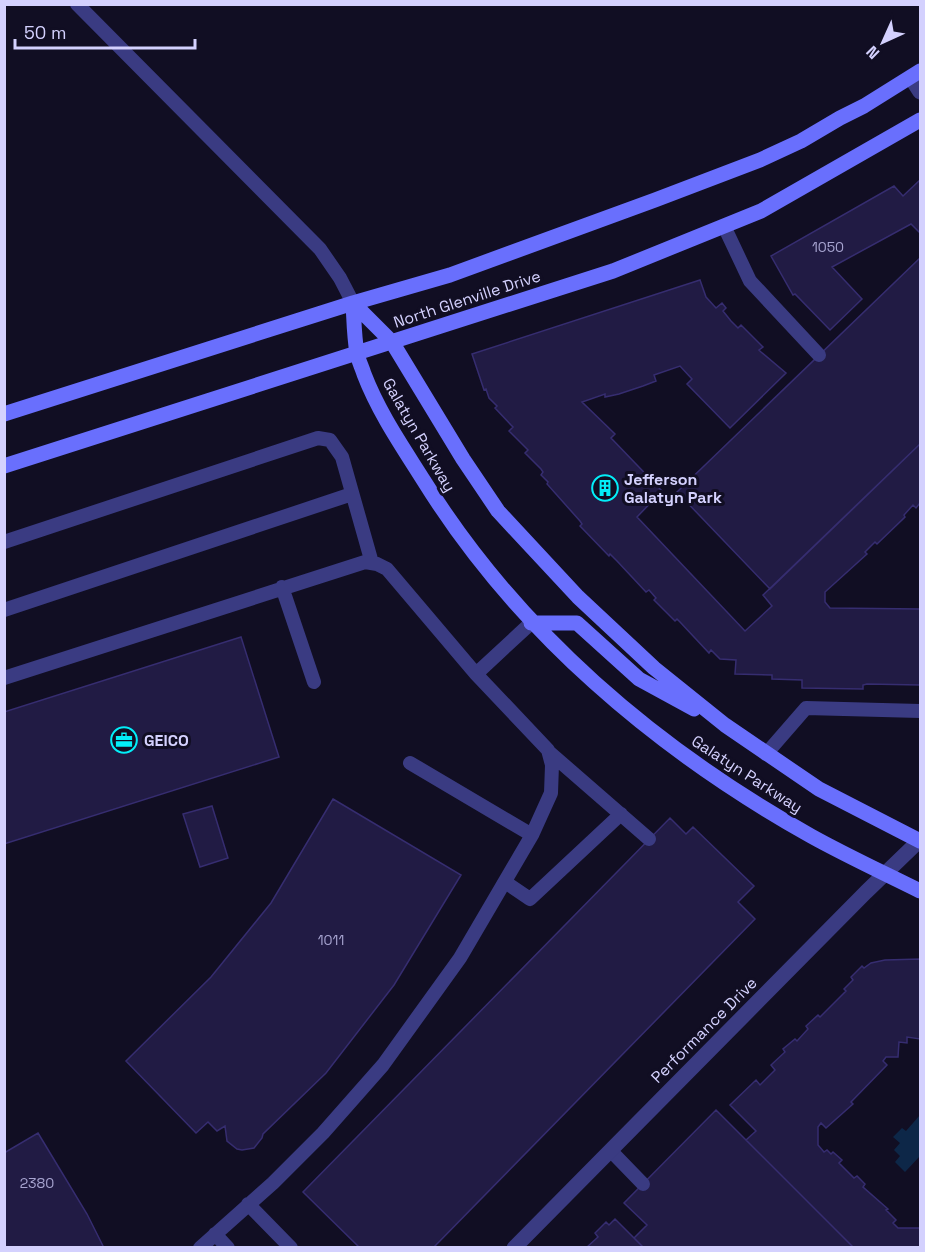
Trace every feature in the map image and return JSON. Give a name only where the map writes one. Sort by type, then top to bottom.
[{"type":"street","name":"North Glenville Drive","points":[[4,414],[353,303],[450,275],[760,160],[864,106],[916,74]]},
{"type":"street","points":[[916,74],[921,92]]},
{"type":"street","name":"North Glenville Drive","points":[[4,466],[613,271],[762,211],[921,120]]},
{"type":"street","name":"Galatyn Parkway","points":[[353,303],[392,342],[462,459],[498,511],[578,597],[654,668],[725,725],[819,789],[920,840]]},
{"type":"street","name":"Galatyn Parkway","points":[[353,303],[357,354],[382,414],[440,507],[531,623],[581,672],[654,733],[697,764],[812,836],[921,891]]},
{"type":"street","points":[[531,623],[577,623],[639,679],[725,725]]},
{"type":"street","name":"Performance Drive","points":[[514,1248],[920,840]]},
{"type":"lane","points":[[77,4],[320,249],[340,278],[353,303]]},
{"type":"lane","points":[[724,226],[750,281],[819,355]]},
{"type":"lane","points":[[4,542],[318,438],[325,438],[333,443],[342,457],[372,563]]},
{"type":"lane","points":[[4,610],[352,494]]},
{"type":"lane","points":[[4,678],[350,566],[365,562],[372,563],[387,569],[476,674],[548,750],[649,839]]},
{"type":"lane","points":[[282,588],[314,682]]},
{"type":"lane","points":[[476,674],[531,623]]},
{"type":"lane","points":[[766,754],[806,708],[921,711]]},
{"type":"lane","points":[[200,1248],[323,1133],[383,1065],[460,958],[532,835],[551,793],[552,765],[548,750]]},
{"type":"lane","points":[[410,763],[532,835]]},
{"type":"lane","points":[[505,882],[530,899],[621,814]]},
{"type":"lane","points":[[610,1151],[643,1184]]},
{"type":"lane","points":[[248,1204],[291,1248]]},
{"type":"lane","points":[[215,1234],[228,1248]]},
{"type":"water","points":[[920,1115],[920,1156],[905,1172],[895,1162],[900,1156],[894,1150],[900,1143],[893,1137],[902,1128],[906,1131]]},
{"type":"building","points":[[920,180],[920,233],[911,224],[832,267],[862,299],[830,330],[795,294],[793,295],[771,256],[894,186],[903,196]]},
{"type":"building","points":[[920,258],[920,444],[770,589],[677,492]]},
{"type":"building","name":"Jefferson Galatyn Park","points":[[700,280],[706,297],[716,308],[722,303],[726,308],[723,311],[731,321],[738,328],[741,325],[763,347],[759,350],[786,373],[730,428],[687,384],[692,379],[680,366],[654,375],[656,381],[643,386],[605,397],[605,394],[582,402],[615,434],[611,438],[662,491],[637,517],[745,631],[772,606],[763,595],[920,444],[920,503],[916,508],[913,505],[904,515],[905,517],[877,544],[875,542],[865,552],[867,554],[825,592],[825,602],[830,608],[920,609],[920,685],[867,684],[863,685],[863,689],[802,688],[802,680],[772,679],[772,675],[735,674],[736,660],[720,659],[711,650],[709,653],[677,619],[675,621],[654,600],[656,598],[649,590],[646,592],[580,526],[582,524],[580,521],[547,484],[548,482],[541,475],[543,472],[541,469],[525,453],[528,450],[509,431],[513,427],[495,408],[497,406],[489,398],[486,389],[484,390],[472,354]]},
{"type":"building","points":[[241,637],[279,757],[4,844],[4,712]]},
{"type":"building","points":[[333,799],[461,875],[394,985],[326,1073],[263,1134],[254,1148],[237,1149],[227,1141],[225,1126],[217,1131],[208,1122],[196,1133],[126,1061],[211,977],[271,903]]},
{"type":"building","points":[[212,806],[228,858],[200,867],[183,814]]},
{"type":"building","points":[[670,818],[686,834],[693,827],[754,886],[738,902],[755,919],[433,1248],[360,1248],[303,1192]]},
{"type":"building","points":[[920,959],[920,1039],[907,1037],[907,1043],[899,1042],[898,1057],[886,1057],[883,1061],[887,1065],[851,1102],[853,1104],[826,1128],[821,1123],[818,1127],[818,1145],[824,1152],[827,1150],[831,1154],[833,1152],[842,1160],[839,1163],[854,1178],[857,1176],[865,1184],[863,1187],[888,1209],[886,1210],[896,1220],[893,1223],[898,1228],[920,1228],[920,1248],[854,1248],[746,1140],[756,1131],[730,1105],[756,1080],[760,1085],[775,1070],[771,1065],[785,1052],[783,1049],[795,1039],[797,1041],[808,1029],[806,1026],[818,1015],[820,1017],[846,991],[844,989],[853,980],[851,977],[862,966],[864,968],[871,963],[885,960]]},
{"type":"building","points":[[716,1110],[854,1248],[644,1248],[634,1238],[647,1225],[624,1203]]},
{"type":"building","points":[[38,1133],[87,1214],[104,1248],[4,1248],[4,1153]]},
{"type":"building","points":[[615,1219],[644,1248],[586,1248],[598,1237],[595,1233],[606,1222],[609,1225]]},
{"type":"place","name":"Jefferson Galatyn Park","points":[[605,488]]},
{"type":"place","name":"GEICO","points":[[124,740]]}]
